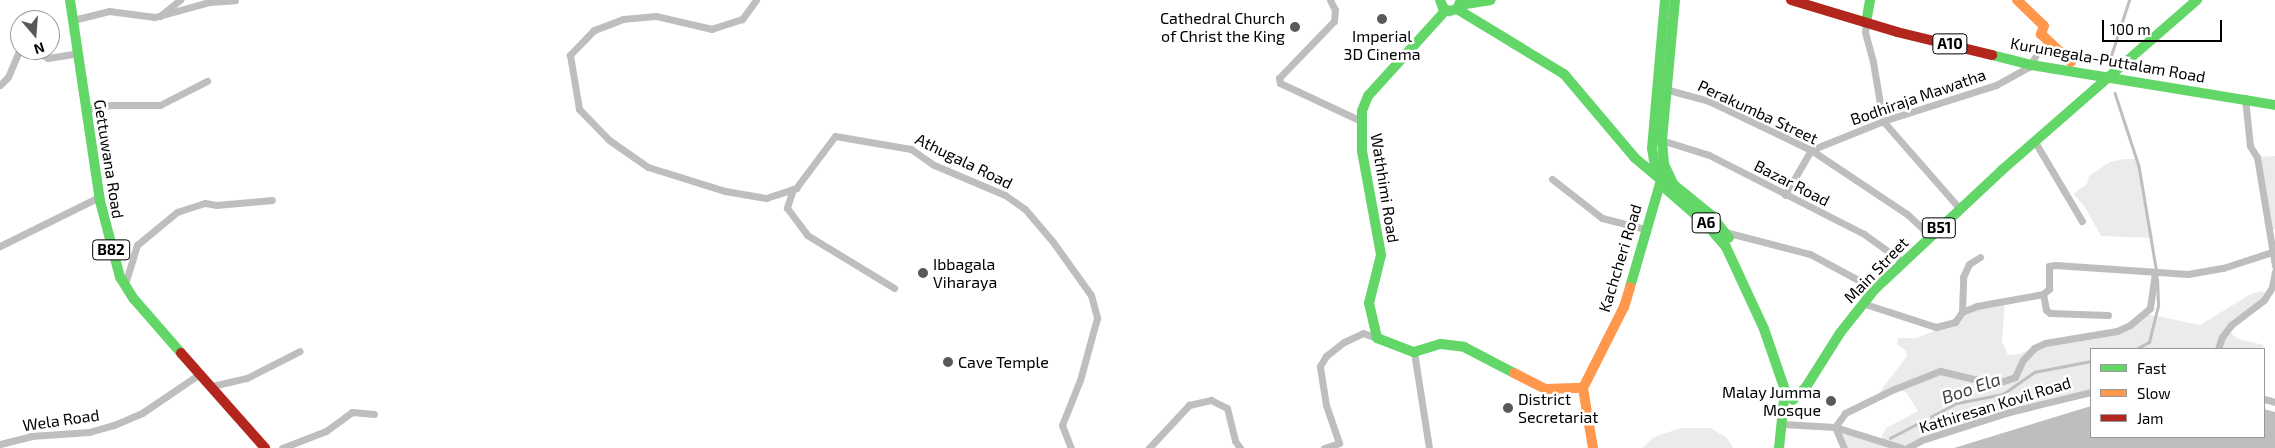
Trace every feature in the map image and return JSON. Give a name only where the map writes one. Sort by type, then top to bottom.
[{"type":"main road","name":"Gettuwana Road","points":[[70,0],[99,197],[111,251],[125,287],[265,448]]},
{"type":"main road","points":[[1440,4],[1459,5],[1490,0]]},
{"type":"main road","points":[[1656,0],[1670,14],[1680,0]]},
{"type":"main road","name":"A6","points":[[1665,0],[1670,14]]},
{"type":"main road","name":"A6","points":[[1675,0],[1670,14],[1658,140],[1653,159],[1661,180],[1670,194],[1713,230],[1730,254],[1782,375],[1787,424],[1787,448]]},
{"type":"main road","name":"Kurunegala-Puttalam Road","points":[[1791,0],[2033,61],[2110,77],[2244,97],[2275,99]]},
{"type":"main road","name":"Kurunegala-Puttalam Road","points":[[1816,0],[1867,19]]},
{"type":"main road","points":[[1867,19],[1870,0]]},
{"type":"main road","points":[[2017,0],[2044,26],[2041,34],[2071,62]]},
{"type":"main road","name":"Main Street","points":[[1793,400],[1806,388],[1862,304],[1875,289],[1960,209],[2197,0]]},
{"type":"main road","name":"Wathhimi Road","points":[[1378,338],[1369,303],[1381,255],[1362,151],[1361,121],[1368,96],[1440,4]]},
{"type":"main road","points":[[1459,5],[1564,74],[1635,158],[1661,180]]},
{"type":"main road","name":"Kurunegala-Puttalam Road","points":[[2033,61],[2071,62],[2119,70],[2275,105]]},
{"type":"main road","name":"A6","points":[[1658,140],[1670,180],[1711,215],[1736,250],[1782,351],[1793,400],[1779,448]]},
{"type":"main road","name":"Kachcheri Road","points":[[1583,388],[1624,307],[1645,228],[1661,180]]},
{"type":"main road","points":[[1378,338],[1414,352],[1442,344],[1464,347],[1545,389],[1583,388],[1583,400],[1593,448]]},
{"type":"street","points":[[159,16],[180,0]]},
{"type":"street","points":[[72,20],[109,11],[142,18],[159,16],[209,2],[235,0]]},
{"type":"street","name":"Athugala Road","points":[[756,0],[742,19],[712,29],[656,16],[623,19],[594,30],[570,55],[579,110],[609,140],[648,167],[725,191],[766,198],[793,189],[816,164],[835,136],[911,149],[934,165],[1005,195],[1025,209],[1086,288],[1097,318],[1080,380],[1062,425],[1071,448]]},
{"type":"street","points":[[1330,0],[1335,10],[1334,21],[1279,78],[1280,83],[1361,121]]},
{"type":"street","points":[[1867,19],[1865,32],[1874,62],[1883,121],[1960,209]]},
{"type":"street","points":[[60,56],[78,53]]},
{"type":"street","points":[[0,85],[8,78],[15,60]]},
{"type":"street","name":"Bodhiraja Mawatha","points":[[1811,150],[1883,121],[1996,85],[2033,61]]},
{"type":"street","points":[[86,109],[112,105],[160,105],[207,81]]},
{"type":"street","name":"Perakumba Street","points":[[1662,88],[1709,101],[1811,150],[1907,214],[1931,236]]},
{"type":"street","points":[[2244,97],[2250,146],[2257,157],[2275,266]]},
{"type":"street","name":"Bazar Road","points":[[1658,140],[1710,155],[1864,234],[1903,262]]},
{"type":"street","points":[[2035,142],[2082,222]]},
{"type":"street","points":[[1785,195],[1811,150]]},
{"type":"street","points":[[1552,179],[1602,218],[1645,228]]},
{"type":"street","points":[[793,189],[786,208],[807,235],[894,288]]},
{"type":"street","points":[[0,246],[99,197]]},
{"type":"street","points":[[125,287],[130,258],[137,245],[177,212],[205,203],[216,205],[272,200]]},
{"type":"street","points":[[1724,232],[1810,254],[1875,289]]},
{"type":"street","points":[[1962,312],[2043,294],[2049,289],[2049,266],[2188,274],[2214,270],[2272,252]]},
{"type":"street","points":[[1862,304],[1936,327],[1955,322],[1962,312],[1963,277],[1968,264],[1980,257]]},
{"type":"street","points":[[2218,348],[2222,336],[2231,325],[2264,300],[2274,287],[2275,271]]},
{"type":"street","points":[[1835,428],[1845,412],[1940,371],[1995,384],[2015,377],[2023,360],[2045,343],[2117,331],[2130,325],[2147,314],[2150,308],[2155,272]]},
{"type":"street","points":[[2043,294],[2046,310],[2050,313],[2108,315]]},
{"type":"street","points":[[1324,448],[1339,443],[1326,406],[1320,366],[1326,356],[1344,342],[1363,333],[1378,338]]},
{"type":"street","points":[[212,386],[263,372],[300,351]]},
{"type":"street","points":[[1414,352],[1430,448]]},
{"type":"street","name":"Wela Road","points":[[0,444],[31,436],[89,432],[114,425],[142,413],[201,373]]},
{"type":"street","name":"Kathiresan Kovil Road","points":[[1907,448],[1922,440],[2009,412],[2090,392]]},
{"type":"street","points":[[1149,448],[1189,405],[1211,400],[1227,408],[1235,441],[1240,448]]},
{"type":"street","points":[[282,448],[326,431],[352,412],[374,414]]},
{"type":"street","points":[[1787,424],[1835,428],[1902,448]]},
{"type":"street","points":[[1835,428],[1844,448]]},
{"type":"shaded area","points":[[2275,156],[2275,229],[2269,231],[2257,157]]},
{"type":"shaded area","points":[[2138,159],[2153,238],[2101,236],[2085,207],[2073,194],[2087,184],[2089,176],[2110,162]]},
{"type":"shaded area","points":[[2262,291],[2266,293],[2264,300],[2227,330],[2238,339],[2264,345],[2262,348],[2090,348],[2090,392],[2009,412],[1907,448],[1844,448],[1835,427],[1879,442],[1886,428],[1918,411],[1906,392],[1899,390],[1875,398],[1907,356],[1906,351],[1897,344],[1898,338],[1917,338],[1946,326],[1962,312],[2005,300],[2002,341],[2008,355],[2020,354],[2045,343],[2117,331],[2147,314],[2200,325],[2251,294]]},
{"type":"shaded area","points":[[2090,406],[2090,438],[2265,438],[2265,409],[2275,412],[2275,448],[1954,448]]},
{"type":"shaded area","points":[[1681,428],[1710,428],[1726,437],[1733,448],[1642,448],[1654,437]]},
{"type":"waterway","name":"Boo Ela","points":[[2110,59],[2129,0]]},
{"type":"waterway","name":"Boo Ela","points":[[2115,93],[2139,166],[2156,268]]},
{"type":"waterway","name":"Boo Ela","points":[[2138,348],[2149,342],[2158,305],[2157,280]]},
{"type":"waterway","name":"Boo Ela","points":[[1890,438],[1957,403],[2003,394],[2034,372],[2090,361]]},
{"type":"traffic: fast","points":[[70,0],[100,201],[120,277],[134,299],[181,353]]},
{"type":"traffic: fast","points":[[1440,0],[1443,8],[1449,11],[1457,9],[1461,0]]},
{"type":"traffic: fast","points":[[1460,5],[1491,0]]},
{"type":"traffic: fast","points":[[1665,0],[1652,148],[1655,166],[1666,189],[1707,225],[1726,247],[1764,329],[1785,390],[1779,448]]},
{"type":"traffic: fast","points":[[1675,0],[1662,141],[1664,164],[1674,185],[1711,215],[1729,238]]},
{"type":"traffic: fast","points":[[1866,23],[1870,0]]},
{"type":"traffic: fast","points":[[1793,400],[1806,387],[1840,333],[1875,289],[2002,170],[2197,0]]},
{"type":"traffic: fast","points":[[1457,9],[1564,74],[1635,158],[1661,180]]},
{"type":"traffic: fast","points":[[1446,10],[1368,96],[1362,111],[1362,151],[1381,255],[1369,303],[1377,338],[1414,352],[1441,344],[1464,347],[1514,373]]},
{"type":"traffic: fast","points":[[1992,55],[2031,65],[2275,105]]},
{"type":"traffic: fast","points":[[1630,287],[1661,180]]},
{"type":"traffic: slow","points":[[2017,0],[2044,26],[2041,34],[2071,62]]},
{"type":"traffic: slow","points":[[1593,448],[1583,388],[1624,307],[1630,287]]},
{"type":"traffic: slow","points":[[1514,373],[1545,389],[1583,388]]},
{"type":"traffic: jam","points":[[1791,0],[1897,32],[1992,55]]},
{"type":"traffic: jam","points":[[181,353],[265,448]]},
{"type":"place","name":"Imperial 3D Cinema","points":[[1382,19]]},
{"type":"place","name":"Cathedral Church of Christ the King","points":[[1295,27]]},
{"type":"place","name":"Ibbagala Viharaya","points":[[923,273]]},
{"type":"place","name":"Cave Temple","points":[[948,362]]},
{"type":"place","name":"Malay Jumma Mosque","points":[[1831,401]]},
{"type":"place","name":"District Secretariat","points":[[1508,408]]}]
